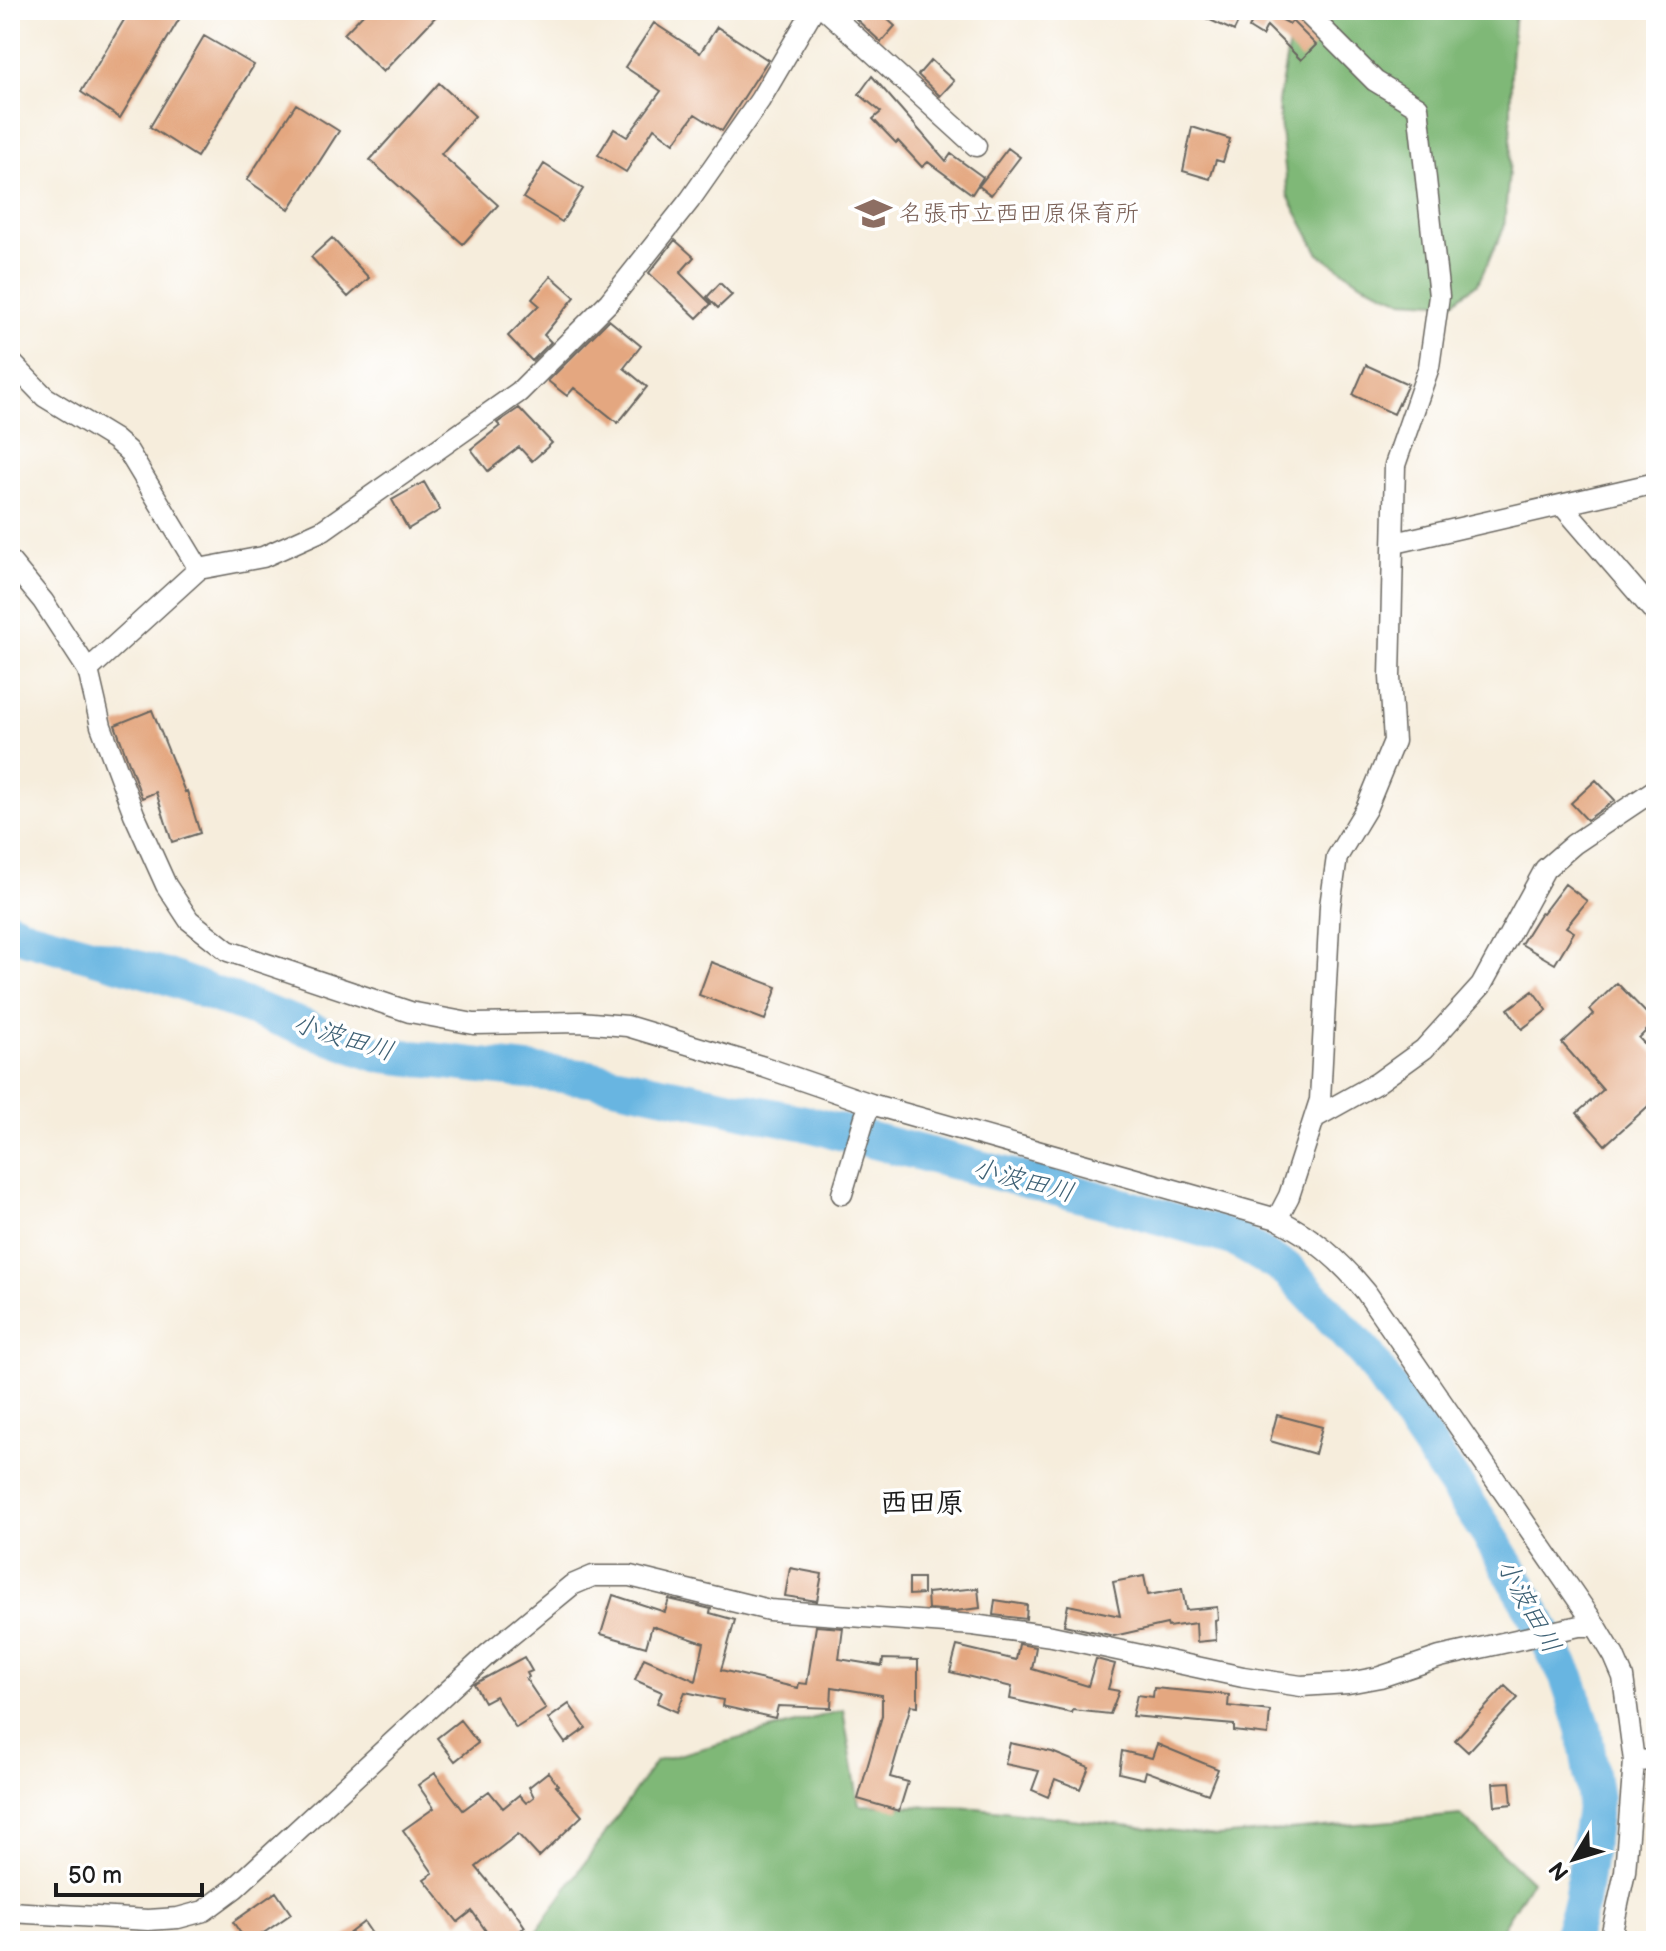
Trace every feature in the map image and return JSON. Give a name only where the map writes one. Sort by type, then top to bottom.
[{"type":"street","points":[[88,670],[199,569],[263,557],[323,530],[519,392],[609,302],[690,200],[760,100],[813,10]]},
{"type":"street","points":[[826,10],[976,146]]},
{"type":"street","points":[[1277,1219],[1289,1196],[1320,1100],[1330,906],[1337,857],[1366,809],[1394,741],[1390,677],[1395,465],[1429,367],[1439,296],[1418,107],[1375,81],[1304,10]]},
{"type":"street","points":[[10,361],[45,397],[114,439],[128,451],[199,569]]},
{"type":"street","points":[[1395,543],[1656,483]]},
{"type":"street","points":[[1562,505],[1656,614]]},
{"type":"street","points":[[10,561],[43,601],[88,670],[101,726],[134,814],[166,885],[189,920],[228,951],[410,1012],[474,1024],[580,1022],[627,1026],[764,1067],[868,1110],[1277,1219],[1308,1236],[1331,1254],[1366,1292],[1587,1626],[1614,1656],[1623,1677],[1634,1761],[1625,1872],[1610,1941]]},
{"type":"street","points":[[1316,1117],[1377,1083],[1433,1040],[1481,986],[1545,869],[1574,844],[1656,789]]},
{"type":"street","points":[[842,1194],[868,1110]]},
{"type":"street","points":[[10,1912],[148,1920],[178,1918],[204,1911],[235,1888],[487,1655],[572,1585],[593,1576],[612,1574],[639,1577],[769,1610],[973,1625],[1052,1636],[1243,1677],[1301,1686],[1380,1677],[1440,1657],[1587,1626]]},
{"type":"street","points":[[1634,1761],[1656,1760]]},
{"type":"green space","points":[[1299,10],[1515,10],[1511,60],[1511,148],[1504,228],[1478,283],[1452,303],[1402,300],[1362,283],[1319,254],[1288,196],[1278,102],[1290,38]]},
{"type":"green space","points":[[843,1710],[859,1805],[977,1808],[1218,1836],[1461,1815],[1531,1881],[1494,1941],[530,1941],[656,1761]]},
{"type":"building","points":[[130,10],[171,10],[181,16],[120,118],[81,92]]},
{"type":"building","points":[[367,10],[442,10],[383,72],[344,34]]},
{"type":"building","points":[[864,10],[877,10],[895,26],[881,42],[856,19]]},
{"type":"building","points":[[1188,10],[1233,10],[1242,14],[1234,31]]},
{"type":"building","points":[[1252,10],[1263,10],[1290,24],[1292,21],[1316,45],[1301,60],[1267,26],[1262,36],[1249,28],[1256,15]]},
{"type":"building","points":[[654,23],[700,53],[717,27],[768,60],[722,131],[695,114],[674,143],[654,128],[626,172],[598,155],[614,129],[627,137],[661,91],[625,67]]},
{"type":"building","points":[[204,36],[254,65],[197,157],[150,127]]},
{"type":"building","points":[[931,60],[954,81],[940,96],[918,75]]},
{"type":"building","points":[[872,76],[946,161],[951,154],[983,177],[972,194],[928,162],[922,167],[873,119],[881,112],[859,94]]},
{"type":"building","points":[[439,83],[475,116],[441,154],[498,205],[463,244],[370,160]]},
{"type":"building","points":[[296,104],[339,131],[289,209],[247,180]]},
{"type":"building","points":[[1192,127],[1230,139],[1223,162],[1216,160],[1210,179],[1183,171]]},
{"type":"building","points":[[1008,148],[1020,157],[991,195],[979,186]]},
{"type":"building","points":[[544,164],[583,189],[562,222],[523,198]]},
{"type":"building","points":[[332,238],[369,278],[348,297],[311,257]]},
{"type":"building","points":[[675,240],[694,257],[680,273],[711,304],[697,318],[649,273]]},
{"type":"building","points":[[551,276],[575,297],[544,335],[551,342],[532,361],[508,336],[539,305],[532,299]]},
{"type":"building","points":[[720,283],[732,295],[718,308],[707,297]]},
{"type":"building","points":[[609,320],[641,346],[624,368],[647,387],[618,423],[574,388],[567,396],[548,381]]},
{"type":"building","points":[[1366,365],[1408,384],[1394,414],[1353,395]]},
{"type":"building","points":[[519,408],[552,443],[532,461],[519,447],[488,471],[471,449],[500,426],[497,423]]},
{"type":"building","points":[[424,482],[440,510],[408,529],[392,500]]},
{"type":"building","points":[[152,710],[187,791],[200,833],[172,842],[156,792],[142,798],[115,725]]},
{"type":"building","points":[[1596,780],[1615,800],[1587,820],[1571,803]]},
{"type":"building","points":[[1565,884],[1587,901],[1566,927],[1574,932],[1555,964],[1521,944],[1541,912]]},
{"type":"building","points":[[711,962],[777,987],[765,1020],[699,995]]},
{"type":"building","points":[[1617,983],[1655,1022],[1639,1038],[1656,1056],[1656,1099],[1605,1145],[1577,1113],[1603,1090],[1562,1043],[1594,1014],[1590,1009]]},
{"type":"building","points":[[1533,991],[1547,1010],[1522,1029],[1508,1009]]},
{"type":"building","points":[[1277,1415],[1322,1427],[1315,1454],[1270,1441]]},
{"type":"building","points":[[790,1568],[822,1574],[817,1601],[785,1596]]},
{"type":"building","points":[[1144,1576],[1148,1595],[1182,1589],[1186,1610],[1217,1607],[1216,1640],[1197,1642],[1196,1623],[1168,1627],[1167,1624],[1114,1636],[1064,1625],[1068,1605],[1120,1616],[1113,1582]]},
{"type":"building","points":[[909,1578],[923,1578],[923,1594],[909,1595]]},
{"type":"building","points":[[978,1588],[980,1608],[955,1611],[928,1609],[927,1593]]},
{"type":"building","points":[[613,1595],[665,1612],[669,1599],[711,1609],[710,1613],[735,1620],[721,1670],[798,1688],[799,1683],[807,1684],[816,1626],[843,1628],[839,1659],[882,1666],[883,1659],[918,1660],[918,1706],[911,1705],[890,1777],[908,1782],[899,1811],[858,1799],[882,1716],[882,1695],[832,1687],[831,1708],[778,1706],[775,1718],[722,1706],[723,1700],[685,1692],[677,1712],[657,1703],[662,1692],[635,1680],[644,1658],[696,1681],[704,1643],[652,1626],[646,1647],[601,1634]]},
{"type":"building","points":[[995,1600],[1027,1605],[1026,1619],[993,1615]]},
{"type":"building","points":[[1019,1644],[1036,1647],[1032,1669],[1088,1686],[1096,1659],[1115,1664],[1108,1689],[1119,1691],[1110,1714],[1073,1710],[1072,1713],[1010,1699],[1012,1687],[950,1672],[957,1646],[1016,1660]]},
{"type":"building","points":[[524,1657],[532,1671],[527,1673],[529,1677],[526,1679],[546,1709],[516,1728],[495,1696],[484,1702],[474,1684]]},
{"type":"building","points":[[1505,1686],[1518,1698],[1468,1752],[1455,1740]]},
{"type":"building","points":[[1154,1688],[1229,1695],[1228,1706],[1270,1711],[1268,1735],[1234,1731],[1234,1725],[1132,1716],[1137,1695],[1153,1697]]},
{"type":"building","points":[[569,1704],[586,1728],[565,1743],[548,1719]]},
{"type":"building","points":[[460,1720],[478,1743],[455,1761],[437,1738]]},
{"type":"building","points":[[1010,1743],[1052,1752],[1089,1767],[1080,1789],[1055,1779],[1048,1797],[1032,1790],[1039,1771],[1005,1764]]},
{"type":"building","points":[[1157,1744],[1218,1769],[1208,1794],[1146,1771],[1144,1779],[1119,1773],[1122,1751],[1152,1758]]},
{"type":"building","points":[[548,1772],[582,1816],[539,1857],[518,1834],[476,1867],[525,1927],[505,1941],[493,1941],[472,1911],[458,1922],[424,1879],[433,1873],[403,1830],[434,1808],[418,1785],[435,1773],[463,1810],[489,1791],[503,1808],[519,1795],[526,1803],[534,1797],[529,1787]]},
{"type":"building","points":[[1510,1782],[1512,1804],[1495,1806],[1493,1783]]},
{"type":"building","points":[[276,1892],[291,1914],[252,1941],[246,1941],[233,1922]]},
{"type":"building","points":[[364,1922],[377,1941],[339,1941]]},
{"type":"waterway","name":"小波田川","points":[[10,929],[27,937],[162,975],[377,1054],[589,1078],[805,1123],[1098,1199],[1233,1238],[1289,1271],[1367,1355],[1488,1533],[1567,1677],[1584,1728],[1595,1800],[1581,1902],[1569,1941]]},
{"type":"place","name":"名張市立西田原保育所","points":[[873,213]]},
{"type":"district","name":"西田原","points":[[922,1503]]}]
